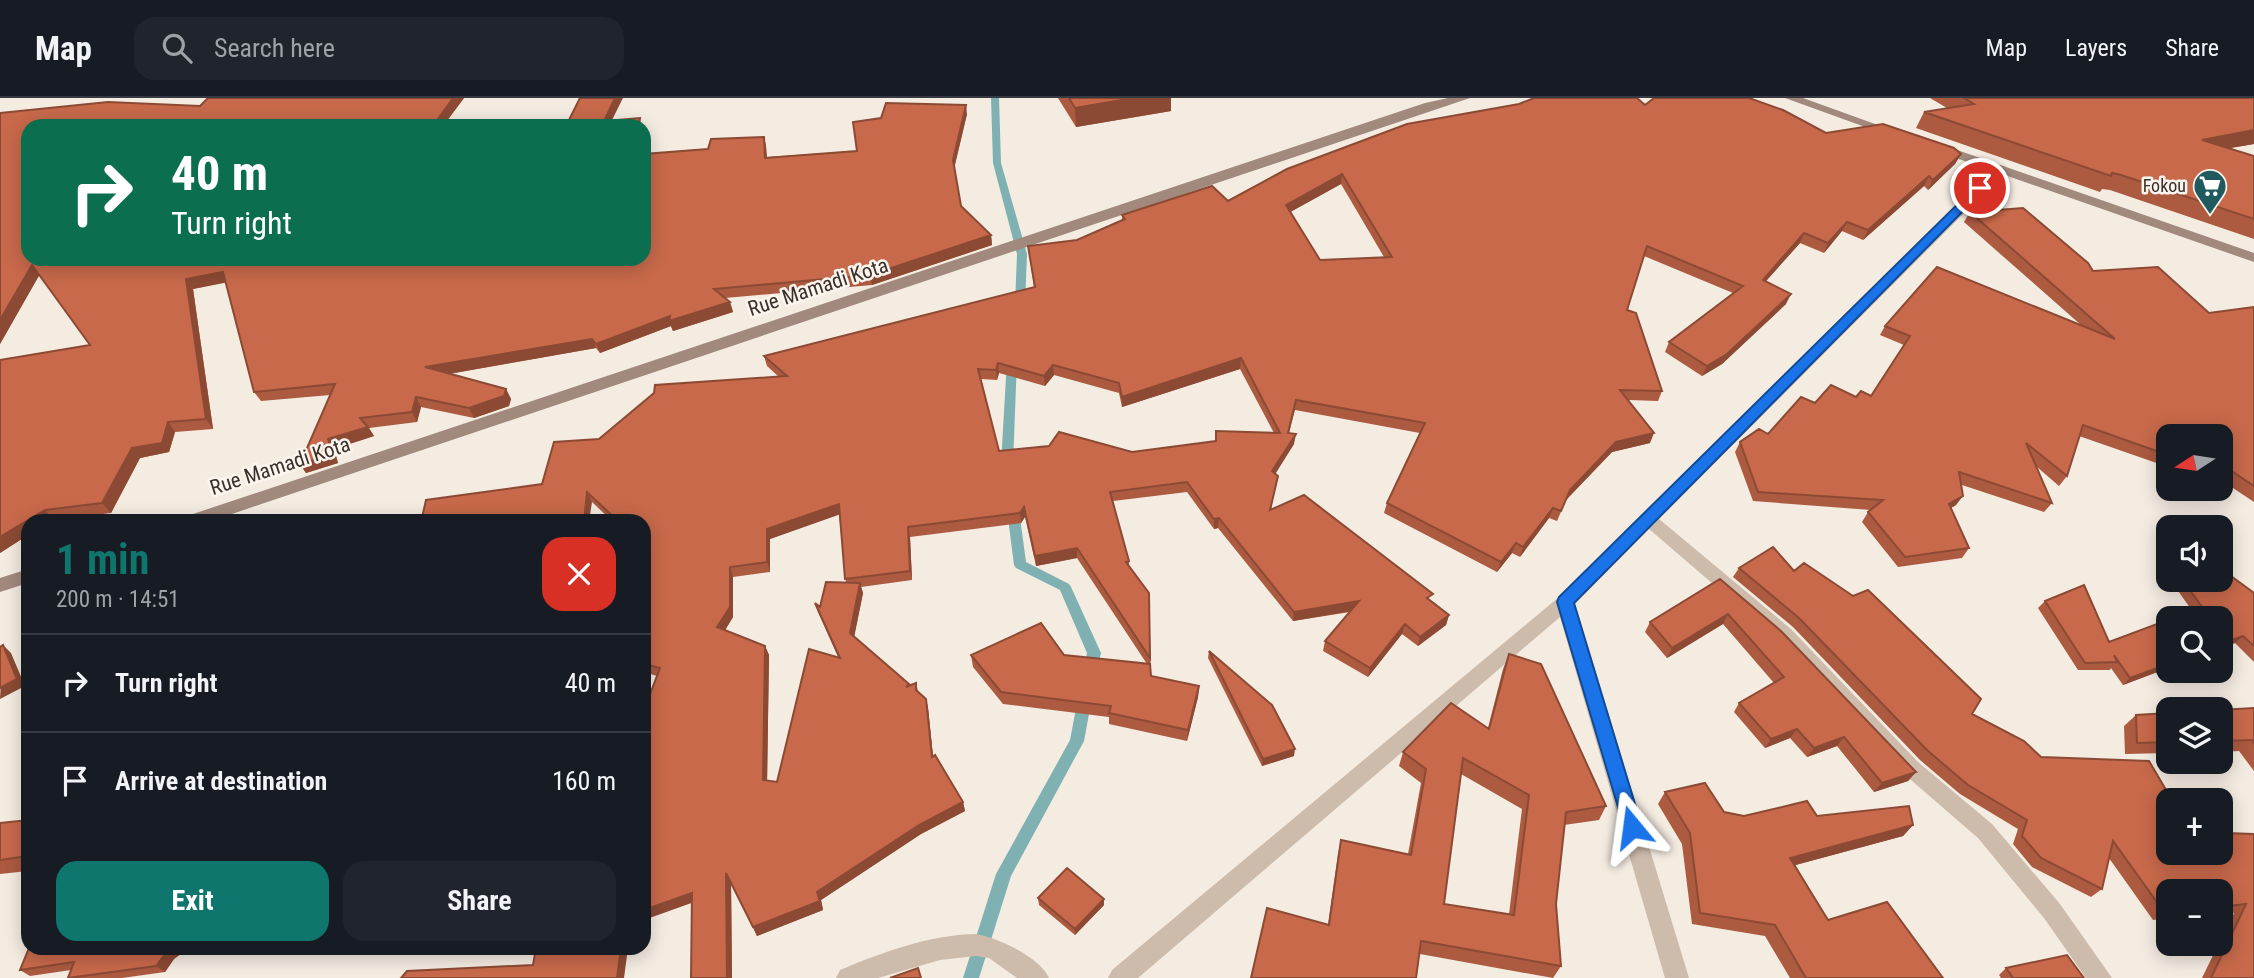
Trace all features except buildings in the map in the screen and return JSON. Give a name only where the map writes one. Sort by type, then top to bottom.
[{"type":"main road","name":"Rue Mamadi Kota","points":[[211,514],[1416,111],[1464,98]]},
{"type":"main road","points":[[1791,98],[2254,258]]},
{"type":"main road","points":[[0,585],[21,578]]},
{"type":"street","points":[[1120,978],[1565,602],[2000,169]]},
{"type":"street","points":[[1648,519],[1784,634],[1911,768],[1985,831],[2052,911],[2100,978]]},
{"type":"street","points":[[1565,602],[1677,978]]},
{"type":"street","points":[[848,978],[898,960],[951,946],[989,947],[1037,978]]},
{"type":"waterway","points":[[995,98],[997,163],[1022,254],[1020,305]]},
{"type":"waterway","points":[[1007,464],[1012,360]]},
{"type":"waterway","points":[[1013,510],[1020,565],[1065,587],[1094,653],[1090,674]]},
{"type":"waterway","points":[[971,978],[1004,874],[1077,741],[1085,698]]},
{"type":"place","name":"Fokou","points":[[2210,216]]},
{"type":"route","points":[[1632,827],[1565,602],[1980,188]]}]
